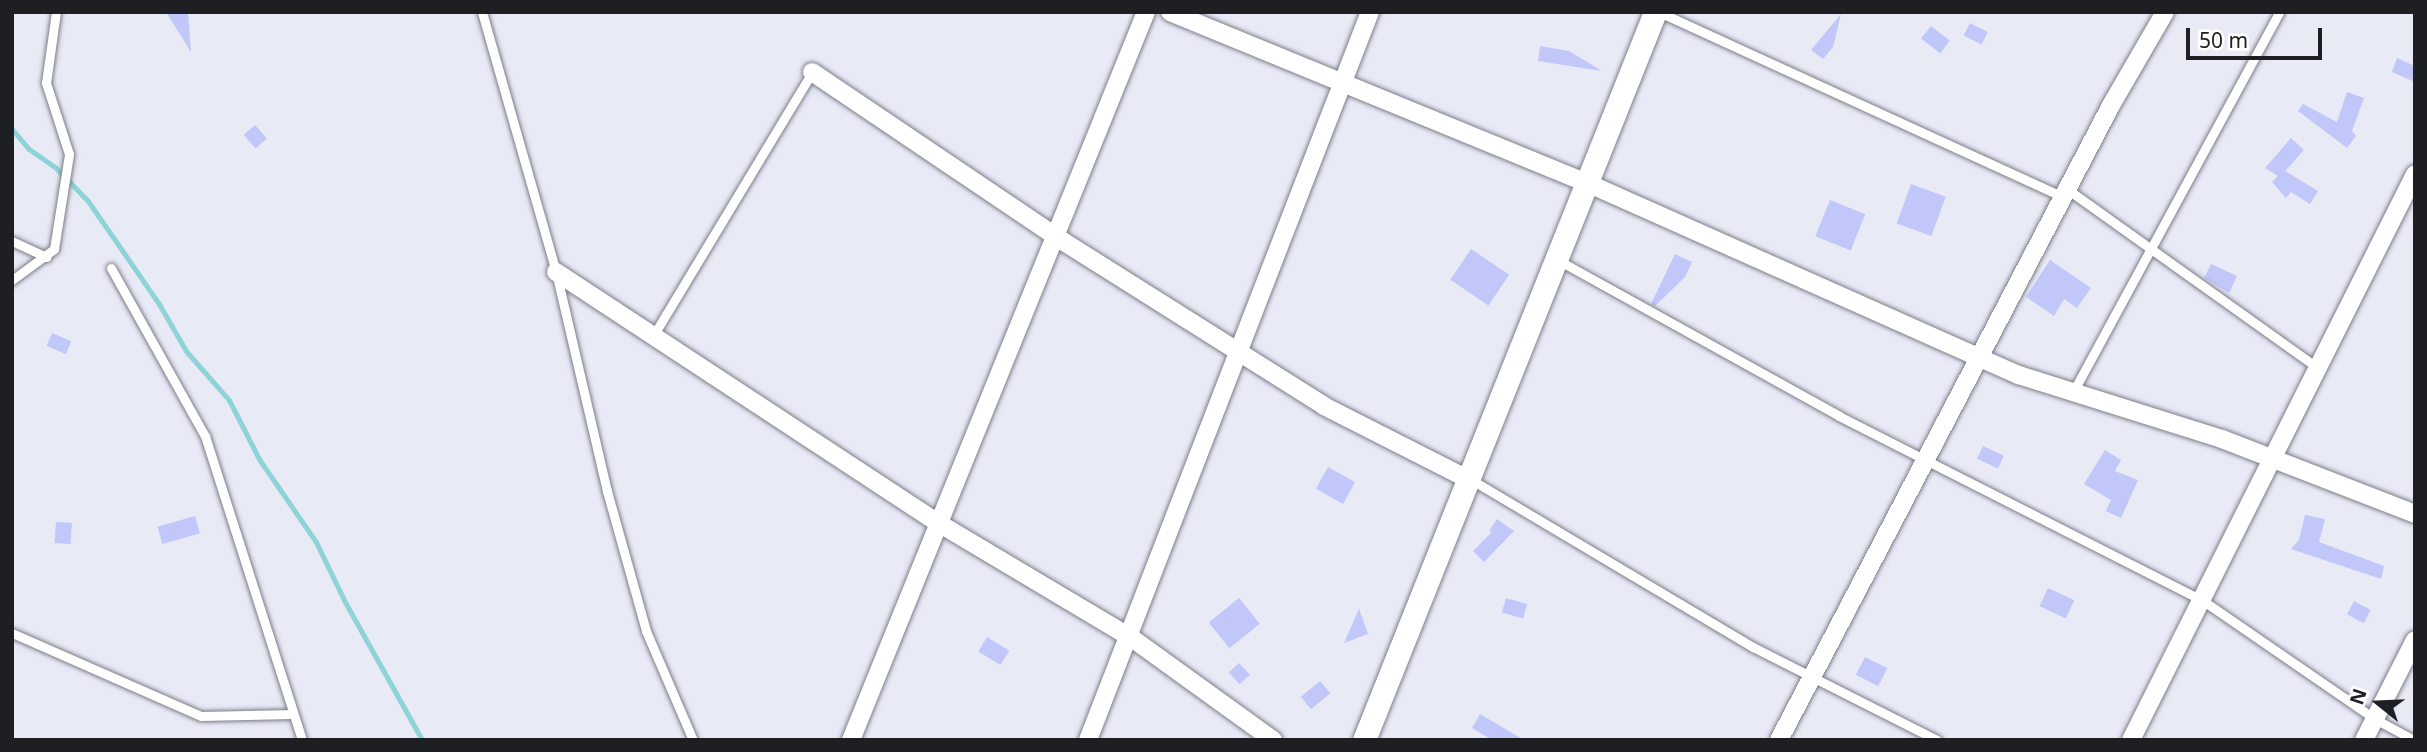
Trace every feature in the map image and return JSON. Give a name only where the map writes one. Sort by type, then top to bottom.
[{"type":"street","points":[[851,740],[1146,12]]},
{"type":"street","points":[[1170,12],[1587,183],[2019,374],[2222,439],[2415,514]]},
{"type":"street","points":[[1088,740],[1370,12]]},
{"type":"street","points":[[1364,740],[1657,12]]},
{"type":"street","points":[[1779,740],[2065,193],[2165,12]]},
{"type":"street","points":[[812,72],[1055,236],[1324,406],[1468,479]]},
{"type":"street","points":[[2131,740],[2415,174]]},
{"type":"street","points":[[556,272],[939,523],[1129,637],[1273,740]]},
{"type":"street","points":[[2364,740],[2415,640]]},
{"type":"lane","points":[[12,280],[54,249],[69,154],[46,83],[56,12]]},
{"type":"lane","points":[[482,12],[556,272],[607,491],[646,631],[693,740]]},
{"type":"lane","points":[[1657,12],[2065,193],[2151,249],[2318,368]]},
{"type":"lane","points":[[2073,392],[2279,12]]},
{"type":"lane","points":[[653,336],[812,72]]},
{"type":"lane","points":[[12,241],[46,257]]},
{"type":"lane","points":[[1556,259],[1839,416],[2202,600],[2375,719],[2414,740]]},
{"type":"lane","points":[[111,268],[205,436],[302,740]]},
{"type":"lane","points":[[1468,479],[1753,647],[1937,740]]},
{"type":"lane","points":[[12,634],[201,716],[293,714]]},
{"type":"building","points":[[166,12],[188,12],[191,52]]},
{"type":"building","points":[[1841,14],[1833,47],[1823,59],[1811,50]]},
{"type":"building","points":[[1970,23],[1988,32],[1981,45],[1964,35]]},
{"type":"building","points":[[1931,26],[1950,41],[1940,53],[1921,39]]},
{"type":"building","points":[[1540,46],[1569,51],[1602,71],[1538,61]]},
{"type":"building","points":[[2397,58],[2415,66],[2415,82],[2392,72]]},
{"type":"building","points":[[2347,92],[2364,98],[2352,131],[2356,136],[2347,148],[2298,111],[2303,104],[2337,122]]},
{"type":"building","points":[[255,125],[267,139],[255,148],[244,135]]},
{"type":"building","points":[[2291,138],[2304,150],[2285,171],[2318,191],[2310,204],[2291,192],[2286,198],[2272,182],[2278,176],[2265,168]]},
{"type":"building","points":[[1911,184],[1946,197],[1931,236],[1897,223]]},
{"type":"building","points":[[1830,200],[1865,214],[1851,250],[1815,236]]},
{"type":"building","points":[[1471,249],[1509,275],[1488,305],[1450,280]]},
{"type":"building","points":[[1675,254],[1692,262],[1685,277],[1655,306],[1651,304]]},
{"type":"building","points":[[2050,260],[2091,288],[2077,308],[2064,299],[2054,316],[2026,297]]},
{"type":"building","points":[[2211,264],[2237,276],[2229,293],[2204,278]]},
{"type":"building","points":[[52,333],[71,341],[66,354],[47,346]]},
{"type":"building","points":[[1983,446],[2004,456],[1998,468],[1977,459]]},
{"type":"building","points":[[2105,450],[2121,460],[2115,471],[2138,480],[2121,518],[2106,511],[2111,500],[2084,484]]},
{"type":"building","points":[[1328,467],[1355,482],[1343,504],[1316,489]]},
{"type":"building","points":[[2305,515],[2325,519],[2319,542],[2384,566],[2381,579],[2291,549],[2299,540]]},
{"type":"building","points":[[195,516],[200,533],[162,544],[158,527]]},
{"type":"building","points":[[1497,519],[1514,531],[1484,562],[1473,551],[1492,532],[1489,531]]},
{"type":"building","points":[[56,522],[72,523],[70,544],[55,543]]},
{"type":"building","points":[[2048,588],[2074,600],[2066,618],[2040,606]]},
{"type":"building","points":[[1239,598],[1260,624],[1229,648],[1209,623]]},
{"type":"building","points":[[1506,598],[1527,604],[1523,618],[1502,612]]},
{"type":"building","points":[[2354,601],[2371,610],[2364,623],[2347,614]]},
{"type":"building","points":[[1359,609],[1368,634],[1344,643]]},
{"type":"building","points":[[987,637],[1009,650],[1001,665],[978,652]]},
{"type":"building","points":[[1865,657],[1887,668],[1878,686],[1856,675]]},
{"type":"building","points":[[1239,663],[1250,675],[1240,684],[1229,673]]},
{"type":"building","points":[[1320,681],[1330,693],[1311,709],[1301,697]]},
{"type":"building","points":[[1480,714],[1524,740],[1492,740],[1472,728]]},
{"type":"waterway","points":[[12,129],[29,149],[56,168],[88,201],[159,304],[186,351],[229,400],[259,459],[316,542],[345,602],[422,740]]}]
